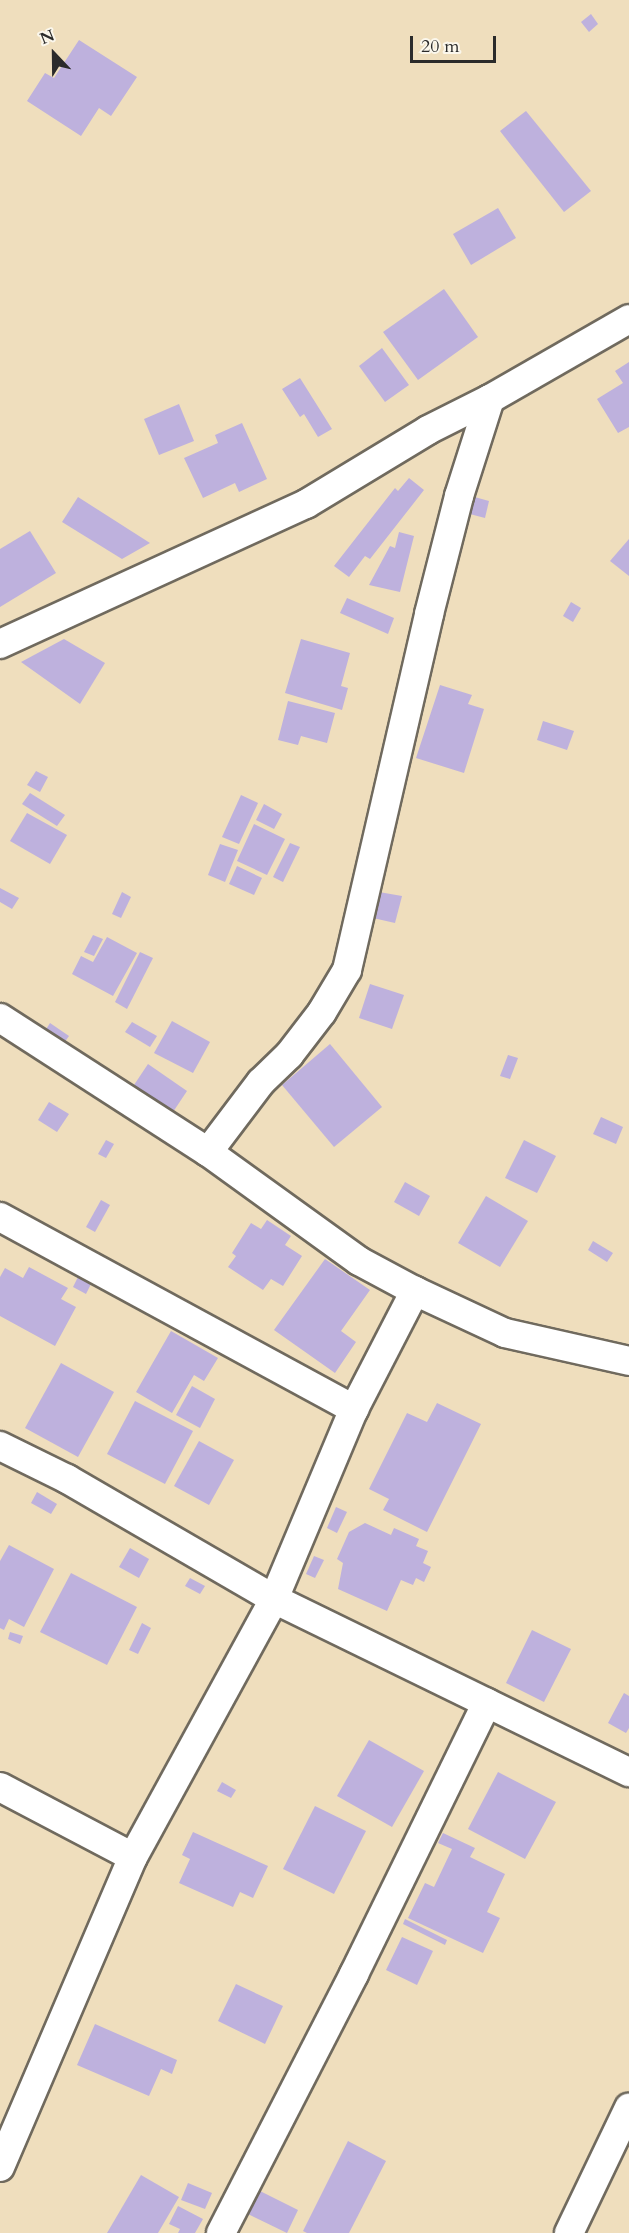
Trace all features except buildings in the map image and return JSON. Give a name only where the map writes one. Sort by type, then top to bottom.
[{"type":"street","points":[[0,644],[306,504],[428,430],[490,399],[629,319]]},
{"type":"street","points":[[208,1152],[261,1082],[289,1055],[322,1012],[347,970],[429,614],[459,496],[490,399]]},
{"type":"street","points":[[4,1031],[208,1152],[359,1260],[414,1291],[505,1333],[629,1361]]},
{"type":"street","points":[[0,1217],[354,1409]]},
{"type":"street","points":[[0,2167],[132,1857],[274,1599],[354,1409],[414,1291]]},
{"type":"street","points":[[0,1446],[67,1479],[274,1599],[629,1772]]},
{"type":"street","points":[[221,2233],[354,1974],[488,1703]]},
{"type":"street","points":[[0,1787],[132,1857]]},
{"type":"street","points":[[569,2233],[629,2108]]}]
